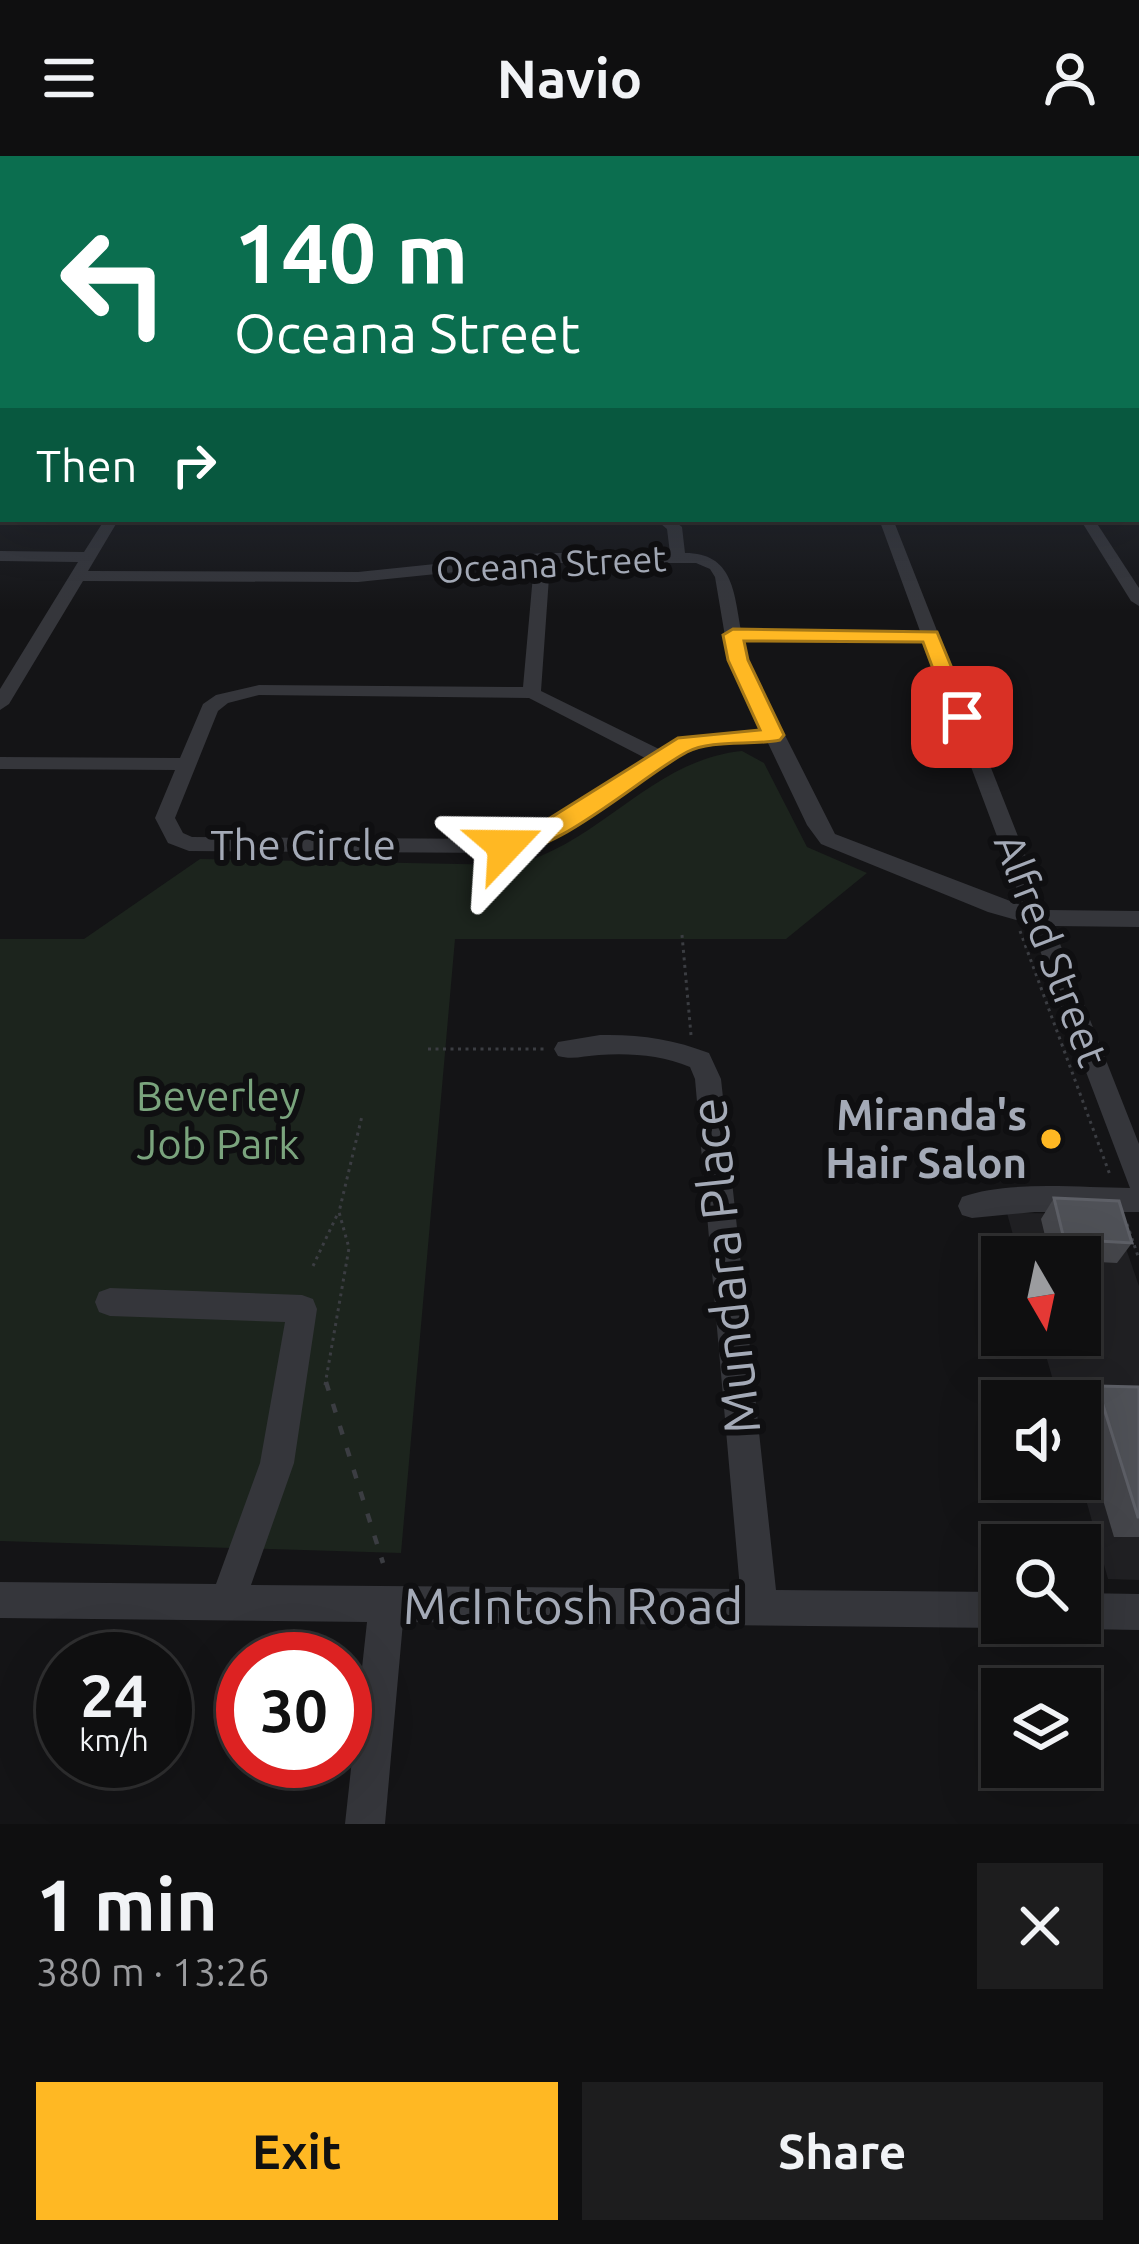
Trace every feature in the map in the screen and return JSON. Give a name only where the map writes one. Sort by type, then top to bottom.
[{"type":"street","points":[[0,704],[110,522]]},
{"type":"street","points":[[667,522],[674,526],[678,556]]},
{"type":"street","name":"Alfred Street","points":[[887,522],[1029,924],[1139,1179]]},
{"type":"street","points":[[1089,522],[1139,601]]},
{"type":"street","points":[[0,556],[89,556]]},
{"type":"street","name":"Oceana Street","points":[[76,576],[358,578],[542,558],[678,556],[716,566],[723,577],[738,660],[817,825],[828,838],[1029,924],[1139,919]]},
{"type":"street","points":[[532,693],[542,558]]},
{"type":"street","points":[[733,635],[931,636]]},
{"type":"street","name":"The Circle","points":[[661,758],[532,693],[242,692],[210,708],[165,818],[175,838],[189,844],[505,846],[534,839],[686,743],[773,735]]},
{"type":"street","points":[[0,763],[185,764]]},
{"type":"street","name":"Mundara Place","points":[[567,1049],[599,1043],[684,1052],[700,1060],[708,1079],[760,1608]]},
{"type":"street","points":[[972,1206],[1035,1200],[1139,1200]]},
{"type":"street","points":[[110,1302],[302,1309],[277,1463],[227,1604]]},
{"type":"street","name":"McIntosh Road","points":[[0,1600],[981,1610]]},
{"type":"street","points":[[365,1824],[387,1605]]},
{"type":"street","points":[[1101,1611],[1139,1612]]},
{"type":"path","name":"Alfred Street","points":[[1029,924],[1108,1171]]},
{"type":"path","points":[[682,934],[692,1040],[684,1052]]},
{"type":"path","points":[[428,1049],[567,1049]]},
{"type":"path","points":[[314,1266],[339,1212],[362,1116]]},
{"type":"path","points":[[339,1212],[350,1248],[325,1388],[383,1563]]},
{"type":"shaded area","points":[[1007,1213],[1114,1214],[1139,1286],[1139,1580],[1108,1579],[1101,1554],[1101,1524],[1093,1524],[1086,1500],[1101,1500],[1101,1380],[1053,1380],[1046,1356],[1101,1356],[1101,1236],[1013,1236]]},
{"type":"green space","name":"Beverley Job Park","points":[[742,751],[764,763],[807,847],[867,873],[786,939],[455,939],[401,1553],[0,1541],[0,939],[84,939],[200,859],[515,865],[575,838],[681,769]]},
{"type":"building","points":[[1054,1198],[1119,1201],[1132,1243],[1101,1241],[1101,1236],[1063,1236]]},
{"type":"building","points":[[1101,1386],[1139,1387],[1138,1517],[1101,1399]]},
{"type":"place","name":"Miranda's Hair Salon","points":[[1051,1139]]},
{"type":"route","points":[[505,846],[534,839],[686,743],[773,735],[738,660],[733,635],[931,636],[962,717]]}]
